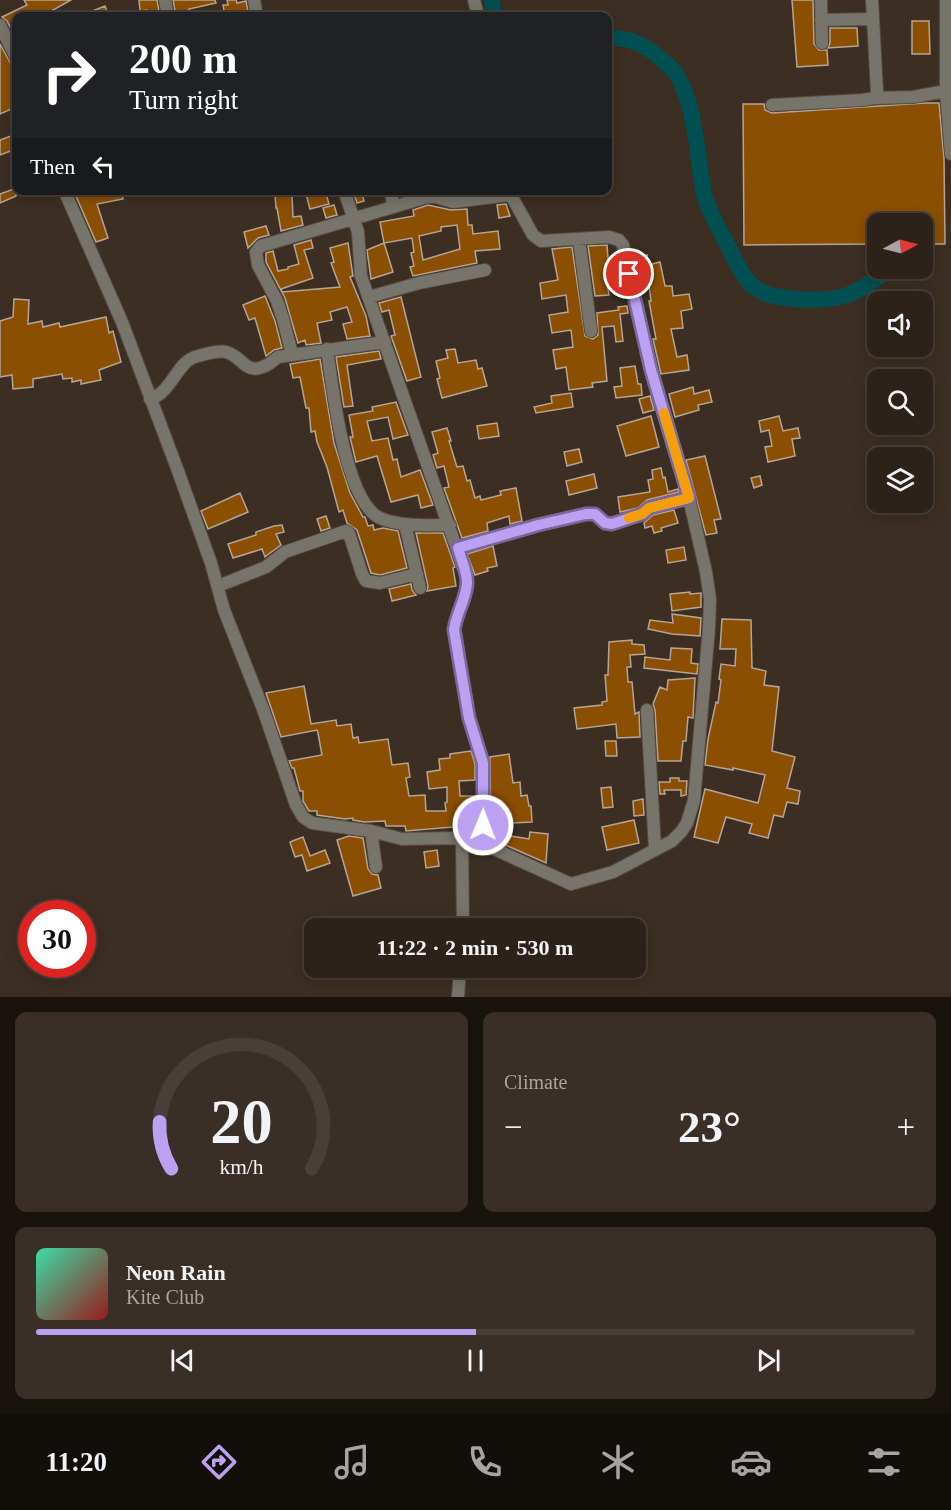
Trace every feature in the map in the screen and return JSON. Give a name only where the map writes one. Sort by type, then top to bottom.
[{"type":"street","points":[[821,0],[822,43]]},
{"type":"street","points":[[872,0],[878,92],[875,98]]},
{"type":"street","points":[[946,0],[946,91],[951,154]]},
{"type":"street","points":[[821,20],[873,19]]},
{"type":"street","points":[[0,25],[12,50]]},
{"type":"street","points":[[772,105],[913,97],[946,91]]},
{"type":"street","points":[[66,195],[122,322],[178,471],[231,628],[303,817],[312,823],[371,831],[402,838],[462,839],[483,844],[571,884],[613,873],[672,841],[681,832],[694,800],[710,599],[689,498],[651,370],[622,245],[615,238],[547,241],[537,238],[533,235],[510,195]]},
{"type":"street","points":[[346,195],[359,237],[360,270],[466,572],[467,585],[454,630],[469,718],[483,763],[483,844]]},
{"type":"street","points":[[391,195],[394,206]]},
{"type":"street","points":[[292,354],[277,301],[258,265],[256,252],[268,244],[432,196],[453,202],[497,195]]},
{"type":"street","points":[[579,239],[591,331]]},
{"type":"street","points":[[369,297],[485,270]]},
{"type":"street","points":[[150,399],[162,395],[187,361],[195,356],[227,352],[239,359],[246,367],[253,369],[266,366],[279,357],[292,354],[385,342]]},
{"type":"street","points":[[327,349],[344,447],[365,505],[379,518],[405,524],[450,525]]},
{"type":"street","points":[[458,548],[586,514],[595,514],[605,523],[612,524],[642,514],[649,508],[689,498]]},
{"type":"street","points":[[405,524],[420,588]]},
{"type":"street","points":[[218,586],[266,567],[285,552],[346,531],[349,533],[366,581],[380,583],[417,574]]},
{"type":"street","points":[[647,710],[655,849]]},
{"type":"street","points":[[371,831],[376,867]]},
{"type":"street","points":[[462,839],[463,918]]},
{"type":"street","points":[[458,997],[459,978]]},
{"type":"building","points":[[24,0],[71,0],[53,10],[54,12],[12,12],[27,5]]},
{"type":"building","points":[[139,0],[157,0],[159,12],[140,11]]},
{"type":"building","points":[[173,0],[215,0],[216,3],[189,9],[190,12],[175,12]]},
{"type":"building","points":[[227,0],[236,0],[237,3],[246,1],[248,12],[224,12],[223,5],[228,5]]},
{"type":"building","points":[[792,0],[813,0],[814,44],[819,50],[827,50],[828,65],[797,67]]},
{"type":"building","points":[[105,6],[107,12],[90,12]]},
{"type":"building","points":[[12,12],[12,31],[7,21],[2,17]]},
{"type":"building","points":[[912,21],[929,21],[930,54],[912,54]]},
{"type":"building","points":[[830,28],[857,28],[858,46],[828,48]]},
{"type":"building","points":[[0,44],[12,66],[12,109],[0,114]]},
{"type":"building","points":[[939,103],[944,158],[945,244],[933,244],[933,213],[867,213],[867,244],[744,245],[743,104],[764,104],[765,110],[772,113]]},
{"type":"building","points":[[12,136],[12,150],[0,155],[0,140]]},
{"type":"building","points":[[12,190],[12,195],[16,196],[0,203],[0,194]]},
{"type":"building","points":[[75,195],[122,195],[123,199],[97,204],[108,238],[96,242]]},
{"type":"building","points":[[275,195],[292,195],[293,217],[301,216],[303,225],[281,231]]},
{"type":"building","points":[[306,195],[326,195],[329,204],[310,209]]},
{"type":"building","points":[[355,195],[362,195],[364,201],[357,203]]},
{"type":"building","points":[[506,204],[510,216],[499,218],[497,205]]},
{"type":"building","points":[[334,205],[337,215],[326,218],[323,208]]},
{"type":"building","points":[[428,205],[451,210],[467,209],[468,225],[472,225],[473,234],[498,231],[500,249],[475,251],[477,263],[413,276],[410,267],[414,266],[411,253],[414,252],[412,238],[384,243],[380,222],[414,216],[413,210]],"holes":[[[457,225],[460,249],[423,260],[419,236],[441,231],[441,227]]]},
{"type":"building","points":[[266,226],[269,235],[258,238],[248,248],[244,232]]},
{"type":"building","points":[[311,240],[313,248],[304,250],[313,278],[281,289],[282,292],[340,287],[331,263],[334,262],[330,248],[348,243],[353,276],[350,277],[366,316],[370,336],[347,339],[343,324],[352,322],[347,307],[330,312],[332,320],[317,323],[321,343],[306,345],[305,340],[298,343],[285,298],[266,262],[266,253],[273,251],[278,271],[288,269],[288,267],[299,264],[294,245]]},
{"type":"building","points":[[384,243],[393,272],[371,279],[367,250]]},
{"type":"building","points":[[607,245],[609,271],[605,271],[609,295],[595,296],[588,246]]},
{"type":"building","points":[[572,247],[585,336],[593,339],[598,335],[597,313],[619,310],[618,307],[627,306],[628,313],[620,314],[623,341],[616,342],[614,326],[602,327],[607,381],[592,383],[593,387],[569,390],[566,367],[556,369],[553,350],[573,347],[571,330],[552,333],[549,315],[568,312],[566,295],[542,299],[540,283],[558,280],[552,249]]},
{"type":"building","points":[[647,255],[648,265],[660,262],[665,286],[672,286],[673,296],[689,294],[692,309],[681,311],[683,328],[671,329],[677,357],[687,355],[689,370],[661,374],[653,339],[656,339],[649,301],[651,301],[648,277],[639,279],[634,258]]},
{"type":"building","points":[[265,296],[282,348],[266,356],[255,318],[249,320],[243,305]]},
{"type":"building","points":[[401,297],[421,377],[407,381],[391,336],[395,335],[389,310],[382,312],[379,303]]},
{"type":"building","points":[[14,299],[29,300],[28,324],[42,321],[43,327],[59,323],[60,327],[106,317],[109,333],[113,331],[121,362],[99,370],[101,380],[81,384],[81,380],[72,382],[72,378],[63,379],[62,374],[33,379],[33,387],[13,389],[12,375],[0,377],[0,321],[13,317]]},
{"type":"building","points":[[455,349],[458,363],[476,360],[478,369],[482,368],[487,386],[442,398],[437,379],[440,378],[436,361],[448,358],[446,350]]},
{"type":"building","points":[[379,351],[381,359],[347,365],[353,406],[344,407],[336,357]]},
{"type":"building","points":[[320,359],[334,443],[350,493],[368,526],[373,525],[374,530],[383,528],[398,531],[407,568],[380,575],[371,573],[357,530],[347,523],[343,510],[339,512],[315,431],[311,432],[309,408],[306,408],[300,377],[293,378],[290,364]]},
{"type":"building","points":[[635,366],[642,395],[616,398],[614,387],[622,386],[620,368]]},
{"type":"building","points":[[693,387],[694,394],[709,390],[712,402],[698,405],[699,410],[675,417],[669,394]]},
{"type":"building","points":[[571,393],[573,407],[536,413],[534,407],[552,403],[551,396]]},
{"type":"building","points":[[650,396],[654,410],[643,413],[639,399]]},
{"type":"building","points":[[396,402],[408,435],[393,439],[388,417],[367,421],[372,441],[388,438],[393,460],[397,459],[401,477],[420,470],[433,505],[421,508],[418,495],[391,502],[377,456],[356,462],[350,437],[353,437],[349,415],[373,411],[372,407]]},
{"type":"building","points":[[651,416],[659,447],[626,456],[617,426]]},
{"type":"building","points":[[779,416],[783,431],[798,428],[800,438],[792,439],[795,456],[768,462],[765,447],[772,446],[769,430],[761,432],[759,421]]},
{"type":"building","points":[[497,423],[499,436],[479,439],[477,426]]},
{"type":"building","points":[[447,428],[457,467],[463,466],[475,498],[480,496],[481,500],[501,495],[500,491],[516,488],[522,521],[510,524],[509,516],[487,523],[488,531],[462,538],[444,488],[449,487],[444,466],[437,468],[433,455],[438,453],[432,432]]},
{"type":"building","points":[[579,449],[582,462],[567,466],[564,452]]},
{"type":"building","points":[[705,456],[721,519],[714,520],[717,533],[706,535],[686,460]]},
{"type":"building","points":[[661,468],[668,492],[678,489],[679,492],[647,500],[638,508],[620,512],[618,497],[650,492],[648,480],[653,479],[652,470]]},
{"type":"building","points":[[594,474],[597,488],[569,495],[566,481]]},
{"type":"building","points":[[760,476],[762,485],[754,488],[751,478]]},
{"type":"building","points":[[240,493],[248,512],[208,529],[201,511]]},
{"type":"building","points":[[674,510],[678,523],[661,528],[662,531],[654,533],[652,526],[645,528],[644,523],[653,515]]},
{"type":"building","points":[[326,516],[330,528],[321,531],[317,519]]},
{"type":"building","points":[[282,525],[284,532],[276,534],[281,545],[265,557],[262,549],[233,558],[228,544],[256,535],[256,532]]},
{"type":"building","points":[[416,533],[443,533],[455,567],[453,568],[456,586],[427,591],[428,586]]},
{"type":"building","points":[[493,546],[497,566],[487,568],[488,571],[475,575],[467,554]]},
{"type":"building","points":[[684,547],[686,560],[668,563],[666,550]]},
{"type":"building","points":[[411,584],[416,595],[392,601],[389,589]]},
{"type":"building","points":[[690,592],[690,594],[701,593],[701,607],[672,611],[670,594]]},
{"type":"building","points":[[672,614],[701,618],[700,636],[648,629],[650,620],[673,623]]},
{"type":"building","points":[[722,619],[751,620],[752,668],[766,671],[764,685],[779,687],[772,751],[795,757],[787,788],[800,791],[798,804],[787,802],[783,817],[774,815],[768,838],[749,833],[752,824],[726,817],[718,843],[694,837],[705,789],[758,803],[765,775],[705,765],[708,739],[716,702],[718,703],[721,664],[735,666],[736,649],[720,649]]},
{"type":"building","points":[[632,640],[632,644],[644,645],[645,654],[630,655],[631,667],[627,667],[628,682],[632,682],[635,714],[639,712],[640,737],[617,738],[616,724],[577,729],[574,708],[602,705],[602,702],[607,701],[605,675],[608,675],[609,642]]},
{"type":"building","points":[[671,648],[692,649],[691,663],[698,664],[697,674],[644,668],[645,657],[670,660]]},
{"type":"building","points":[[695,678],[693,718],[688,717],[681,761],[658,761],[653,704],[660,687],[667,690],[668,680]]},
{"type":"building","points":[[304,686],[311,724],[336,720],[337,726],[351,724],[353,738],[358,737],[359,743],[388,739],[392,765],[408,763],[410,777],[406,778],[409,796],[425,795],[426,811],[446,811],[445,803],[447,802],[447,787],[429,789],[427,772],[440,770],[439,759],[450,758],[450,754],[471,751],[475,764],[475,780],[459,781],[460,796],[475,796],[475,830],[464,831],[464,826],[406,831],[405,826],[386,826],[385,821],[364,822],[353,820],[353,818],[317,815],[317,811],[309,811],[303,801],[303,791],[300,791],[294,768],[289,761],[322,755],[317,730],[281,737],[266,693]]},
{"type":"building","points":[[605,741],[616,741],[617,756],[606,756]]},
{"type":"building","points":[[509,754],[513,783],[520,782],[521,796],[527,795],[529,806],[531,806],[532,822],[512,823],[511,836],[529,839],[530,832],[548,834],[546,863],[501,843],[502,835],[491,836],[490,757]]},
{"type":"building","points":[[670,778],[687,781],[686,795],[681,796],[681,790],[664,790],[665,794],[660,794],[659,782],[670,782]]},
{"type":"building","points":[[611,787],[613,807],[603,808],[601,788]]},
{"type":"building","points":[[643,799],[644,815],[634,816],[633,801]]},
{"type":"building","points":[[634,820],[639,843],[607,850],[602,827]]},
{"type":"building","points":[[349,836],[363,838],[368,869],[372,874],[378,875],[381,888],[353,896],[337,840]]},
{"type":"building","points":[[303,837],[310,856],[325,850],[330,863],[307,871],[302,855],[295,857],[290,842]]},
{"type":"building","points":[[437,850],[439,866],[426,868],[424,852]]},
{"type":"waterway","points":[[492,0],[494,12]]},
{"type":"waterway","points":[[612,38],[627,39],[643,46],[667,64],[679,79],[691,110],[706,201],[741,271],[753,286],[770,295],[813,300],[848,295],[876,279]]},
{"type":"slow traffic","points":[[629,518],[642,514],[649,508],[689,498],[664,413]]},
{"type":"route","points":[[483,825],[483,763],[471,728],[454,630],[467,585],[466,572],[458,548],[586,514],[595,514],[605,523],[612,524],[642,514],[649,508],[689,498],[651,370],[629,274]]}]
